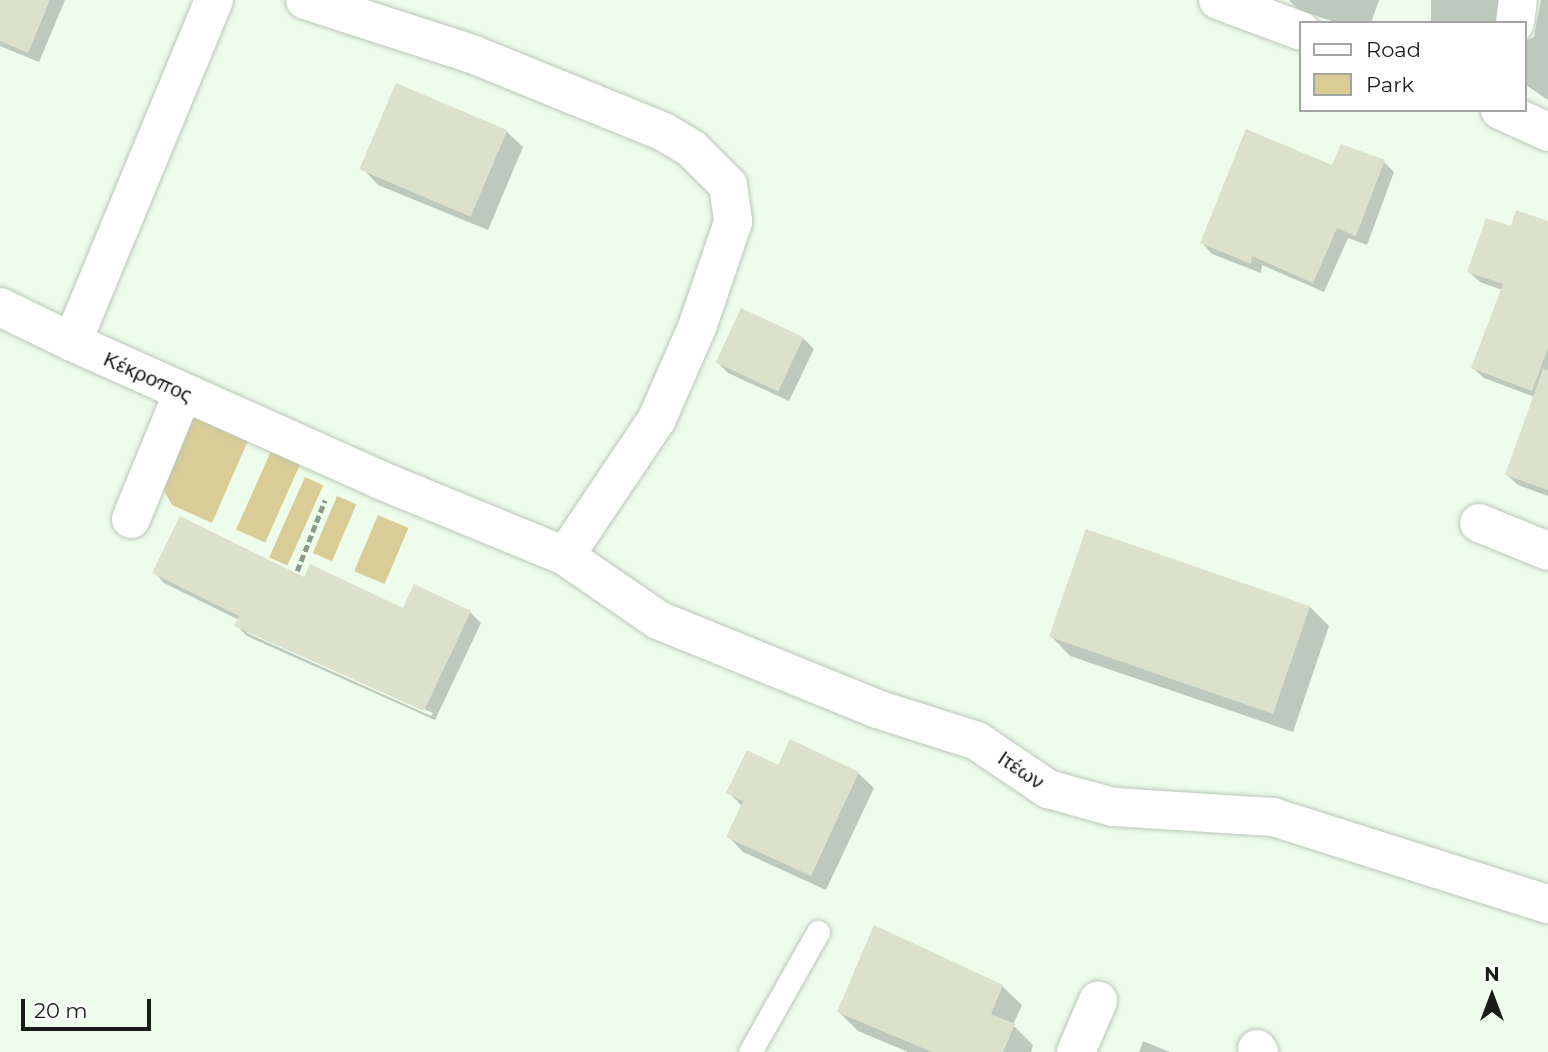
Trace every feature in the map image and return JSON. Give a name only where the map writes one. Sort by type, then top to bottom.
[{"type":"street","points":[[72,342],[214,0]]},
{"type":"street","points":[[305,0],[472,54],[664,131],[700,155],[728,185],[733,222],[698,324],[657,419],[565,556]]},
{"type":"street","points":[[1218,0],[1300,31]]},
{"type":"street","points":[[1515,21],[1518,0]]},
{"type":"street","points":[[1504,112],[1548,132]]},
{"type":"street","name":"Κέκροπος","points":[[0,307],[339,462],[565,556]]},
{"type":"street","points":[[131,519],[183,392]]},
{"type":"street","points":[[1479,523],[1548,551]]},
{"type":"street","name":"Ιτέων","points":[[565,556],[659,620],[877,709],[977,741],[1048,789],[1113,807],[1273,817],[1548,904]]},
{"type":"street","points":[[1076,1052],[1098,1001]]},
{"type":"lane","points":[[750,1052],[818,932]]},
{"type":"path","points":[[297,571],[339,462]]},
{"type":"green space","points":[[193,412],[250,436],[212,523],[172,505],[161,485]]},
{"type":"green space","points":[[271,451],[300,464],[265,543],[236,530]]},
{"type":"green space","points":[[305,477],[323,485],[287,566],[269,557]]},
{"type":"green space","points":[[337,496],[356,504],[332,561],[313,553]]},
{"type":"green space","points":[[378,515],[408,528],[385,584],[354,571]]},
{"type":"building","points":[[0,0],[50,0],[28,53],[0,41]]},
{"type":"building","points":[[396,83],[507,130],[471,217],[359,170]]},
{"type":"building","points":[[1246,129],[1332,165],[1341,144],[1385,160],[1356,236],[1337,228],[1313,283],[1252,256],[1251,264],[1200,243]]},
{"type":"building","points":[[1516,210],[1548,221],[1548,348],[1532,391],[1471,368],[1503,284],[1467,272],[1486,218],[1511,226]]},
{"type":"building","points":[[741,308],[804,337],[778,392],[716,362]]},
{"type":"building","points":[[1543,369],[1548,370],[1548,490],[1505,475]]},
{"type":"building","points":[[180,516],[304,577],[310,564],[403,608],[414,584],[471,611],[424,711],[234,626],[239,616],[152,573]]},
{"type":"building","points":[[1086,529],[1310,606],[1273,714],[1049,637]]},
{"type":"building","points":[[790,739],[859,772],[811,876],[726,837],[743,801],[726,793],[747,750],[778,765]]},
{"type":"building","points":[[874,925],[1003,985],[991,1014],[1015,1024],[1003,1052],[932,1052],[837,1012]]}]
